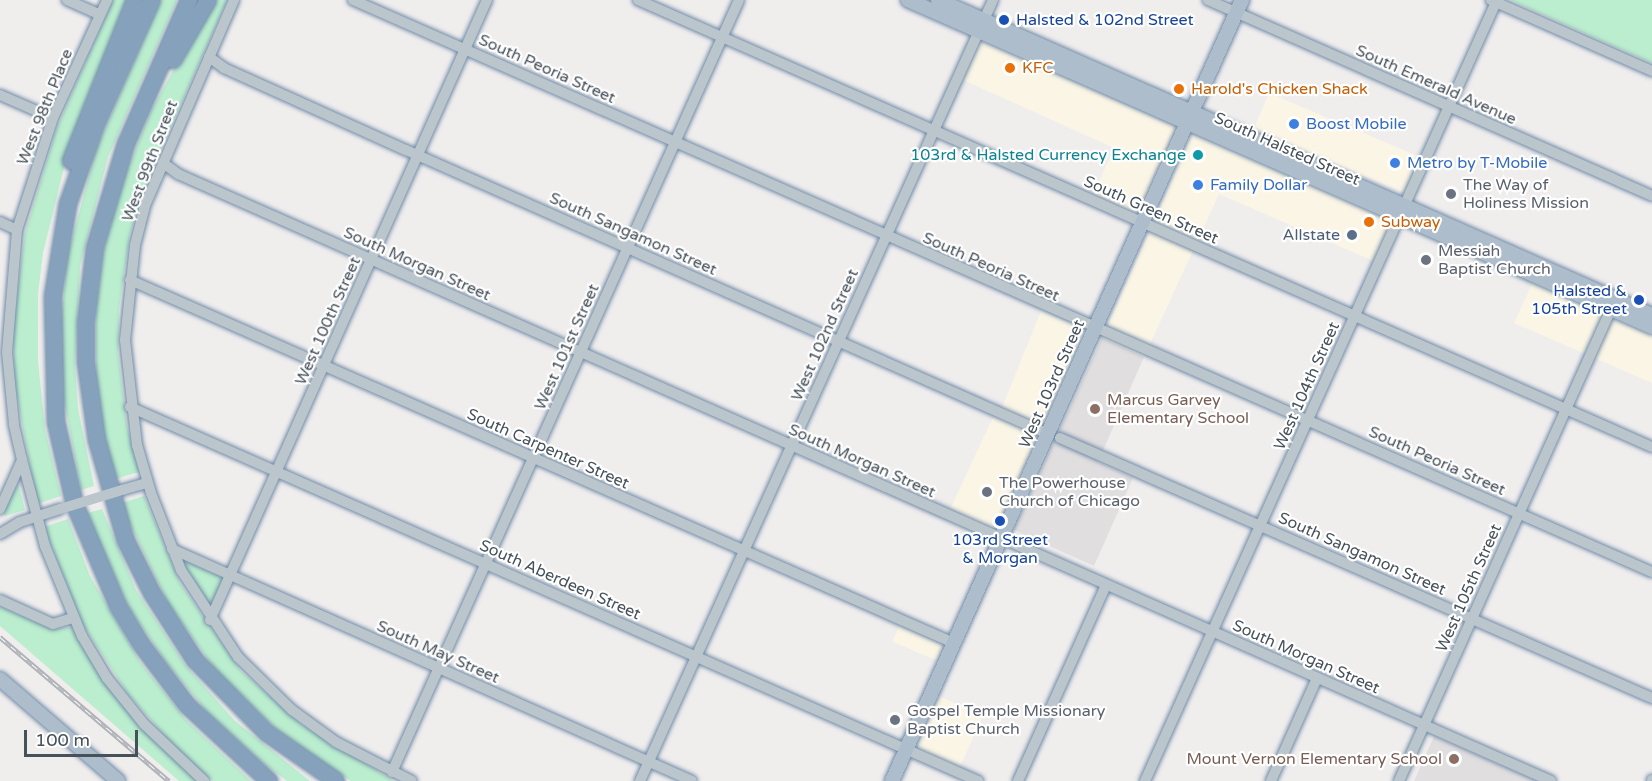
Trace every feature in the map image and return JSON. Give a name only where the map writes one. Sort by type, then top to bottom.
[{"type":"highway","points":[[135,0],[70,163],[68,204],[55,276],[51,336],[56,422],[75,505],[103,576],[152,660],[212,731],[269,781]]},
{"type":"highway","points":[[68,204],[96,125],[152,0]]},
{"type":"highway","points":[[189,0],[147,95],[102,215],[86,322],[90,401],[106,481],[138,566],[195,660],[267,733],[336,781]]},
{"type":"highway","points":[[147,95],[208,0]]},
{"type":"main road","name":"South Halsted Street","points":[[908,0],[981,26],[1402,211],[1613,304],[1652,327]]},
{"type":"main road","name":"South Halsted Street","points":[[938,0],[981,26]]},
{"type":"main road","name":"West 103rd Street","points":[[892,781],[1001,539],[1054,436],[1095,328],[1239,6]]},
{"type":"main road","name":"South Halsted Street","points":[[1613,304],[1652,315]]},
{"type":"main road","points":[[0,680],[118,781]]},
{"type":"street","points":[[68,0],[100,15]]},
{"type":"street","name":"West 98th Place","points":[[107,0],[53,118],[17,230],[4,351],[14,424],[35,516],[73,618],[107,678],[144,724],[204,781]]},
{"type":"street","name":"West 99th Street","points":[[234,0],[163,163],[140,224],[130,280],[125,340],[130,407],[147,483],[172,549],[210,621],[264,685],[317,728],[392,772],[412,781]]},
{"type":"street","name":"South Peoria Street","points":[[353,0],[886,237],[1652,572]]},
{"type":"street","name":"West 100th Street","points":[[210,621],[487,0]]},
{"type":"street","name":"South Green Street","points":[[638,0],[1652,447]]},
{"type":"street","name":"West 101st Street","points":[[392,772],[739,0]]},
{"type":"street","name":"West 102nd Street","points":[[640,781],[993,0]]},
{"type":"street","name":"South Emerald Avenue","points":[[1208,0],[1239,6],[1449,107],[1652,196]]},
{"type":"street","points":[[1493,1],[1652,71]]},
{"type":"street","name":"West 104th Street","points":[[1145,781],[1449,107],[1493,1]]},
{"type":"street","name":"South Sangamon Street","points":[[209,57],[224,68],[627,248],[1652,698]]},
{"type":"street","points":[[0,95],[53,118]]},
{"type":"street","name":"South Morgan Street","points":[[163,163],[178,174],[371,260],[1551,781]]},
{"type":"street","points":[[0,222],[17,230]]},
{"type":"street","name":"South Carpenter Street","points":[[130,280],[954,643]]},
{"type":"street","name":"West 105th Street","points":[[1399,781],[1613,304]]},
{"type":"street","name":"South Aberdeen Street","points":[[130,407],[978,781]]},
{"type":"street","points":[[0,509],[22,460]]},
{"type":"street","points":[[1,530],[35,516],[147,483]]},
{"type":"street","name":"South May Street","points":[[172,549],[692,781]]},
{"type":"street","points":[[1018,781],[1106,585]]},
{"type":"street","points":[[0,600],[53,624],[73,618]]},
{"type":"street","points":[[1271,781],[1317,678]]},
{"type":"shaded area","points":[[981,40],[1178,128],[1139,216],[1093,195],[1114,148],[963,80]]},
{"type":"shaded area","points":[[1269,93],[1420,157],[1405,193],[1254,129]]},
{"type":"shaded area","points":[[1193,134],[1396,222],[1378,263],[1219,194],[1144,357],[1102,338]]},
{"type":"shaded area","points":[[1533,282],[1652,334],[1652,383],[1514,323]]},
{"type":"shaded area","points":[[1041,311],[1087,330],[1048,428],[1001,409]]},
{"type":"shaded area","name":"Marcus Garvey Elementary School","points":[[1102,338],[1144,357],[1098,462],[1133,478],[1094,566],[1014,530]]},
{"type":"shaded area","points":[[994,415],[1039,436],[995,531],[950,510]]},
{"type":"shaded area","points":[[899,626],[944,645],[937,661],[892,642]]},
{"type":"shaded area","points":[[939,696],[983,716],[958,770],[915,751]]},
{"type":"shaded area","name":"Mount Vernon Elementary School","points":[[1434,736],[1536,781],[1414,781]]},
{"type":"green space","points":[[113,0],[129,0],[70,143],[43,253],[38,294],[38,361],[45,429],[61,496],[37,504],[14,380],[13,327],[25,233],[57,128]]},
{"type":"green space","points":[[161,0],[177,0],[108,157],[80,266],[75,365],[78,409],[94,486],[81,490],[63,394],[61,323],[68,254],[96,150]]},
{"type":"green space","points":[[212,0],[227,0],[153,167],[130,233],[119,309],[118,353],[127,426],[139,472],[115,479],[102,424],[96,370],[96,312],[103,253],[125,174],[152,109]]},
{"type":"green space","points":[[1510,0],[1652,0],[1652,63]]},
{"type":"green space","points":[[18,483],[25,510],[5,516],[3,513]]},
{"type":"green space","points":[[144,496],[180,583],[241,671],[302,725],[394,781],[351,781],[275,728],[215,669],[168,603],[129,522],[122,503]]},
{"type":"green space","points":[[102,509],[136,590],[186,666],[235,721],[310,781],[287,781],[262,762],[209,714],[166,662],[130,609],[102,551],[88,513]]},
{"type":"green space","points":[[68,519],[90,576],[140,662],[186,720],[251,781],[213,781],[172,744],[128,694],[83,625],[44,527]]},
{"type":"green space","points":[[181,559],[224,578],[210,608],[191,580]]},
{"type":"green space","points":[[0,607],[52,629],[72,627],[136,722],[196,781],[179,781],[0,626]]},
{"type":"railway","points":[[0,637],[169,781]]},
{"type":"place","name":"Halsted & 102nd Street","points":[[1004,20]]},
{"type":"place","name":"KFC","points":[[1010,68]]},
{"type":"place","name":"Harold's Chicken Shack","points":[[1179,89]]},
{"type":"place","name":"Boost Mobile","points":[[1294,124]]},
{"type":"place","name":"103rd & Halsted Currency Exchange","points":[[1198,155]]},
{"type":"place","name":"Metro by T-Mobile","points":[[1395,163]]},
{"type":"place","name":"Family Dollar","points":[[1198,185]]},
{"type":"place","name":"The Way of Holiness Mission","points":[[1451,194]]},
{"type":"place","name":"Subway","points":[[1369,222]]},
{"type":"place","name":"Allstate","points":[[1352,235]]},
{"type":"place","name":"Messiah Baptist Church","points":[[1426,260]]},
{"type":"place","name":"Halsted & 105th Street","points":[[1639,300]]},
{"type":"place","name":"Marcus Garvey Elementary School","points":[[1095,409]]},
{"type":"place","name":"The Powerhouse Church of Chicago","points":[[987,492]]},
{"type":"place","name":"103rd Street & Morgan","points":[[1000,521]]},
{"type":"place","name":"Gospel Temple Missionary Baptist Church","points":[[895,720]]},
{"type":"place","name":"Mount Vernon Elementary School","points":[[1454,759]]}]
